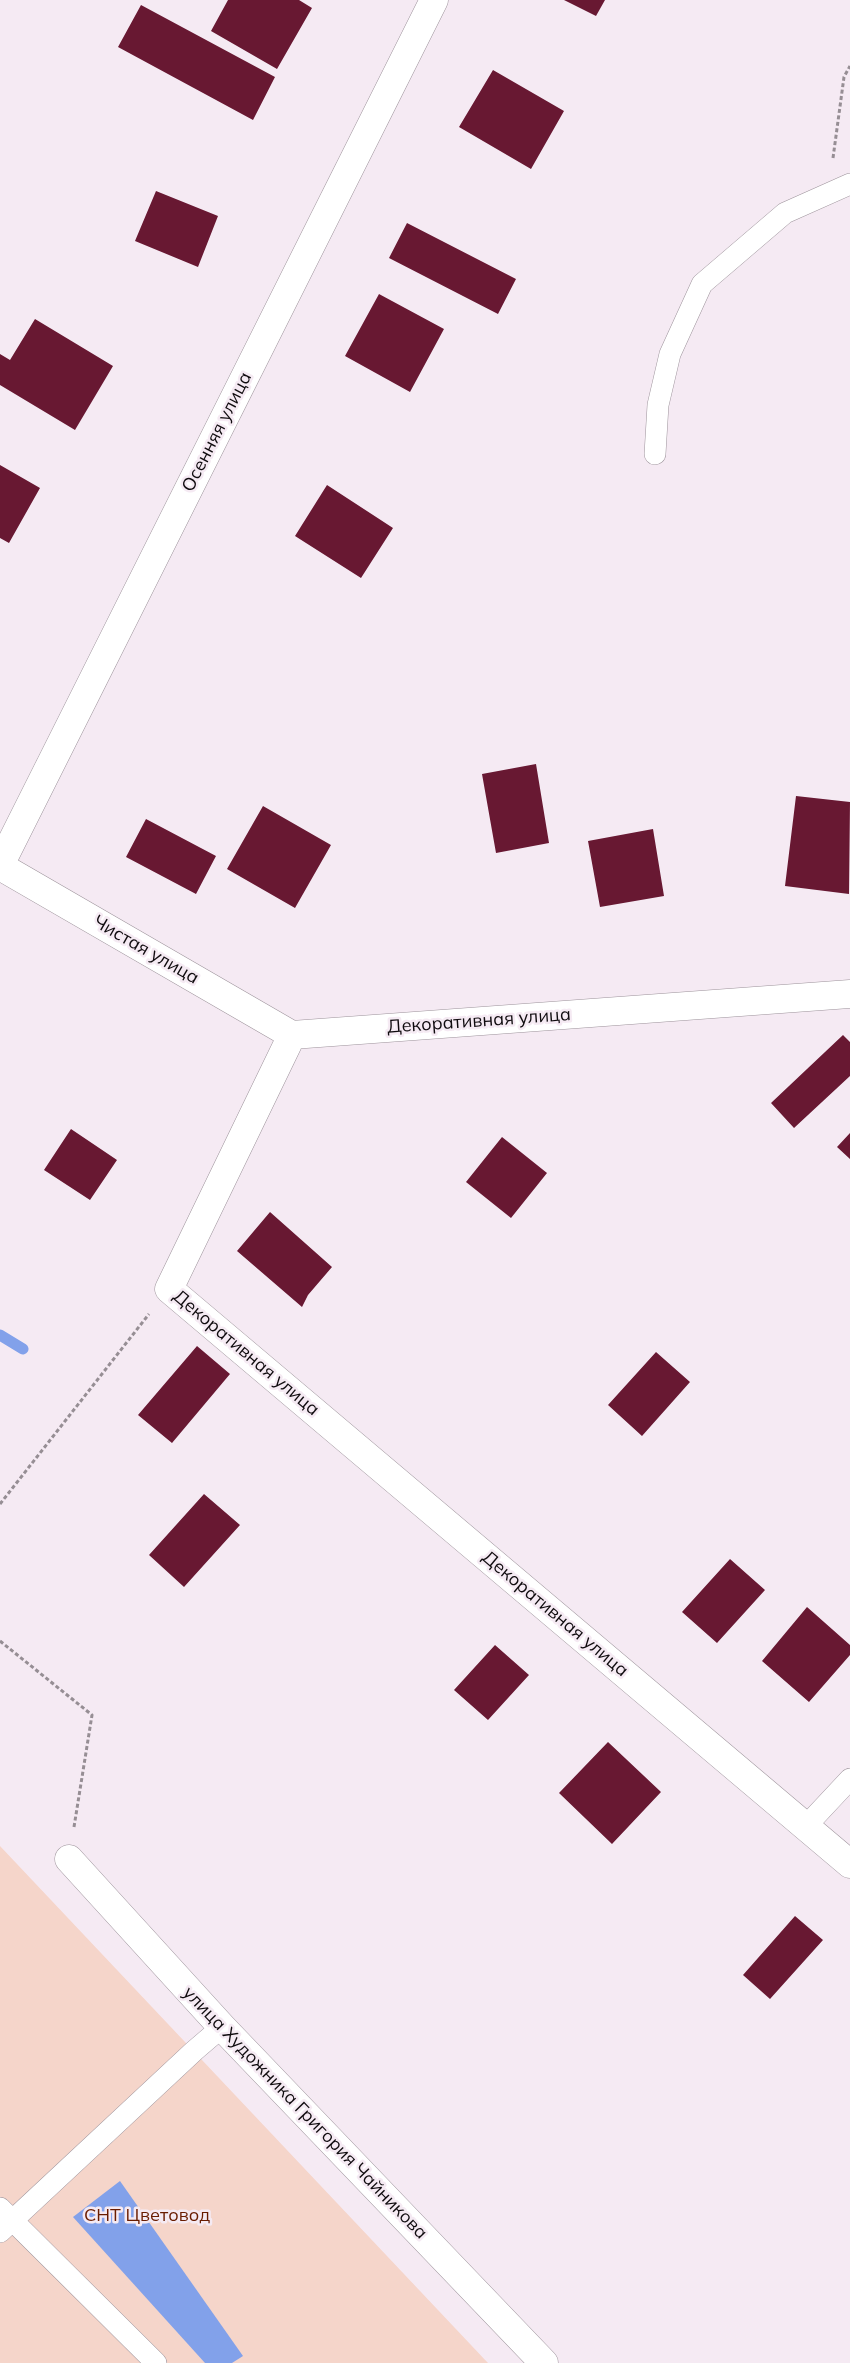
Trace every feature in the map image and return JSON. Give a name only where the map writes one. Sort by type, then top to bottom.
[{"type":"street","name":"Осенняя улица","points":[[0,865],[434,0]]},
{"type":"street","name":"Чистая улица","points":[[0,865],[292,1035]]},
{"type":"street","name":"Декоративная улица","points":[[850,994],[292,1035],[168,1289],[807,1825],[850,1864]]},
{"type":"street","name":"улица Художника Григория Чайникова","points":[[69,1859],[222,2027],[544,2363]]},
{"type":"lane","points":[[655,454],[658,405],[670,354],[702,284],[785,213],[850,184]]},
{"type":"lane","points":[[807,1825],[850,1779]]},
{"type":"lane","points":[[156,2363],[4,2220],[222,2027]]},
{"type":"path","points":[[828,194],[844,77],[850,66]]},
{"type":"path","points":[[0,1504],[168,1289]]},
{"type":"path","points":[[0,1642],[92,1715],[69,1859]]},
{"type":"green space","name":"СНТ Цветовод","points":[[0,1846],[488,2363],[0,2363]]},
{"type":"water","points":[[120,2181],[243,2356],[232,2363],[205,2363],[73,2217]]},
{"type":"building","points":[[228,0],[299,0],[312,8],[277,69],[211,31]]},
{"type":"building","points":[[564,0],[605,0],[596,16]]},
{"type":"building","points":[[141,5],[275,77],[253,120],[118,47]]},
{"type":"building","points":[[493,70],[564,111],[531,169],[459,127]]},
{"type":"building","points":[[156,191],[218,216],[198,267],[135,241]]},
{"type":"building","points":[[407,223],[516,279],[498,314],[389,258]]},
{"type":"building","points":[[379,294],[444,329],[410,392],[345,356]]},
{"type":"building","points":[[35,319],[113,366],[75,430],[0,385],[0,354],[10,360]]},
{"type":"building","points":[[0,465],[40,488],[9,543],[0,538]]},
{"type":"building","points":[[327,485],[393,528],[361,578],[295,536]]},
{"type":"building","points":[[536,764],[549,843],[496,853],[482,774]]},
{"type":"building","points":[[796,796],[850,802],[849,894],[785,886]]},
{"type":"building","points":[[263,806],[331,845],[295,908],[227,869]]},
{"type":"building","points":[[146,819],[216,856],[196,894],[126,857]]},
{"type":"building","points":[[653,829],[664,896],[600,907],[588,841]]},
{"type":"building","points":[[843,1035],[850,1042],[850,1076],[794,1128],[771,1103]]},
{"type":"building","points":[[71,1129],[117,1160],[90,1200],[44,1170]]},
{"type":"building","points":[[850,1133],[850,1159],[837,1147]]},
{"type":"building","points":[[502,1137],[547,1173],[511,1218],[466,1182]]},
{"type":"building","points":[[270,1212],[332,1267],[308,1295],[302,1307],[237,1251]]},
{"type":"building","points":[[197,1346],[230,1374],[172,1443],[138,1415]]},
{"type":"building","points":[[656,1352],[690,1382],[642,1436],[608,1405]]},
{"type":"building","points":[[204,1494],[240,1525],[184,1587],[149,1555]]},
{"type":"building","points":[[730,1559],[765,1590],[717,1643],[682,1612]]},
{"type":"building","points":[[807,1607],[850,1645],[850,1655],[809,1702],[762,1661]]},
{"type":"building","points":[[495,1645],[529,1675],[488,1720],[454,1690]]},
{"type":"building","points":[[608,1742],[661,1792],[612,1844],[559,1793]]},
{"type":"building","points":[[795,1916],[823,1940],[770,1999],[743,1975]]},
{"type":"waterway","points":[[0,1335],[23,1349]]}]
